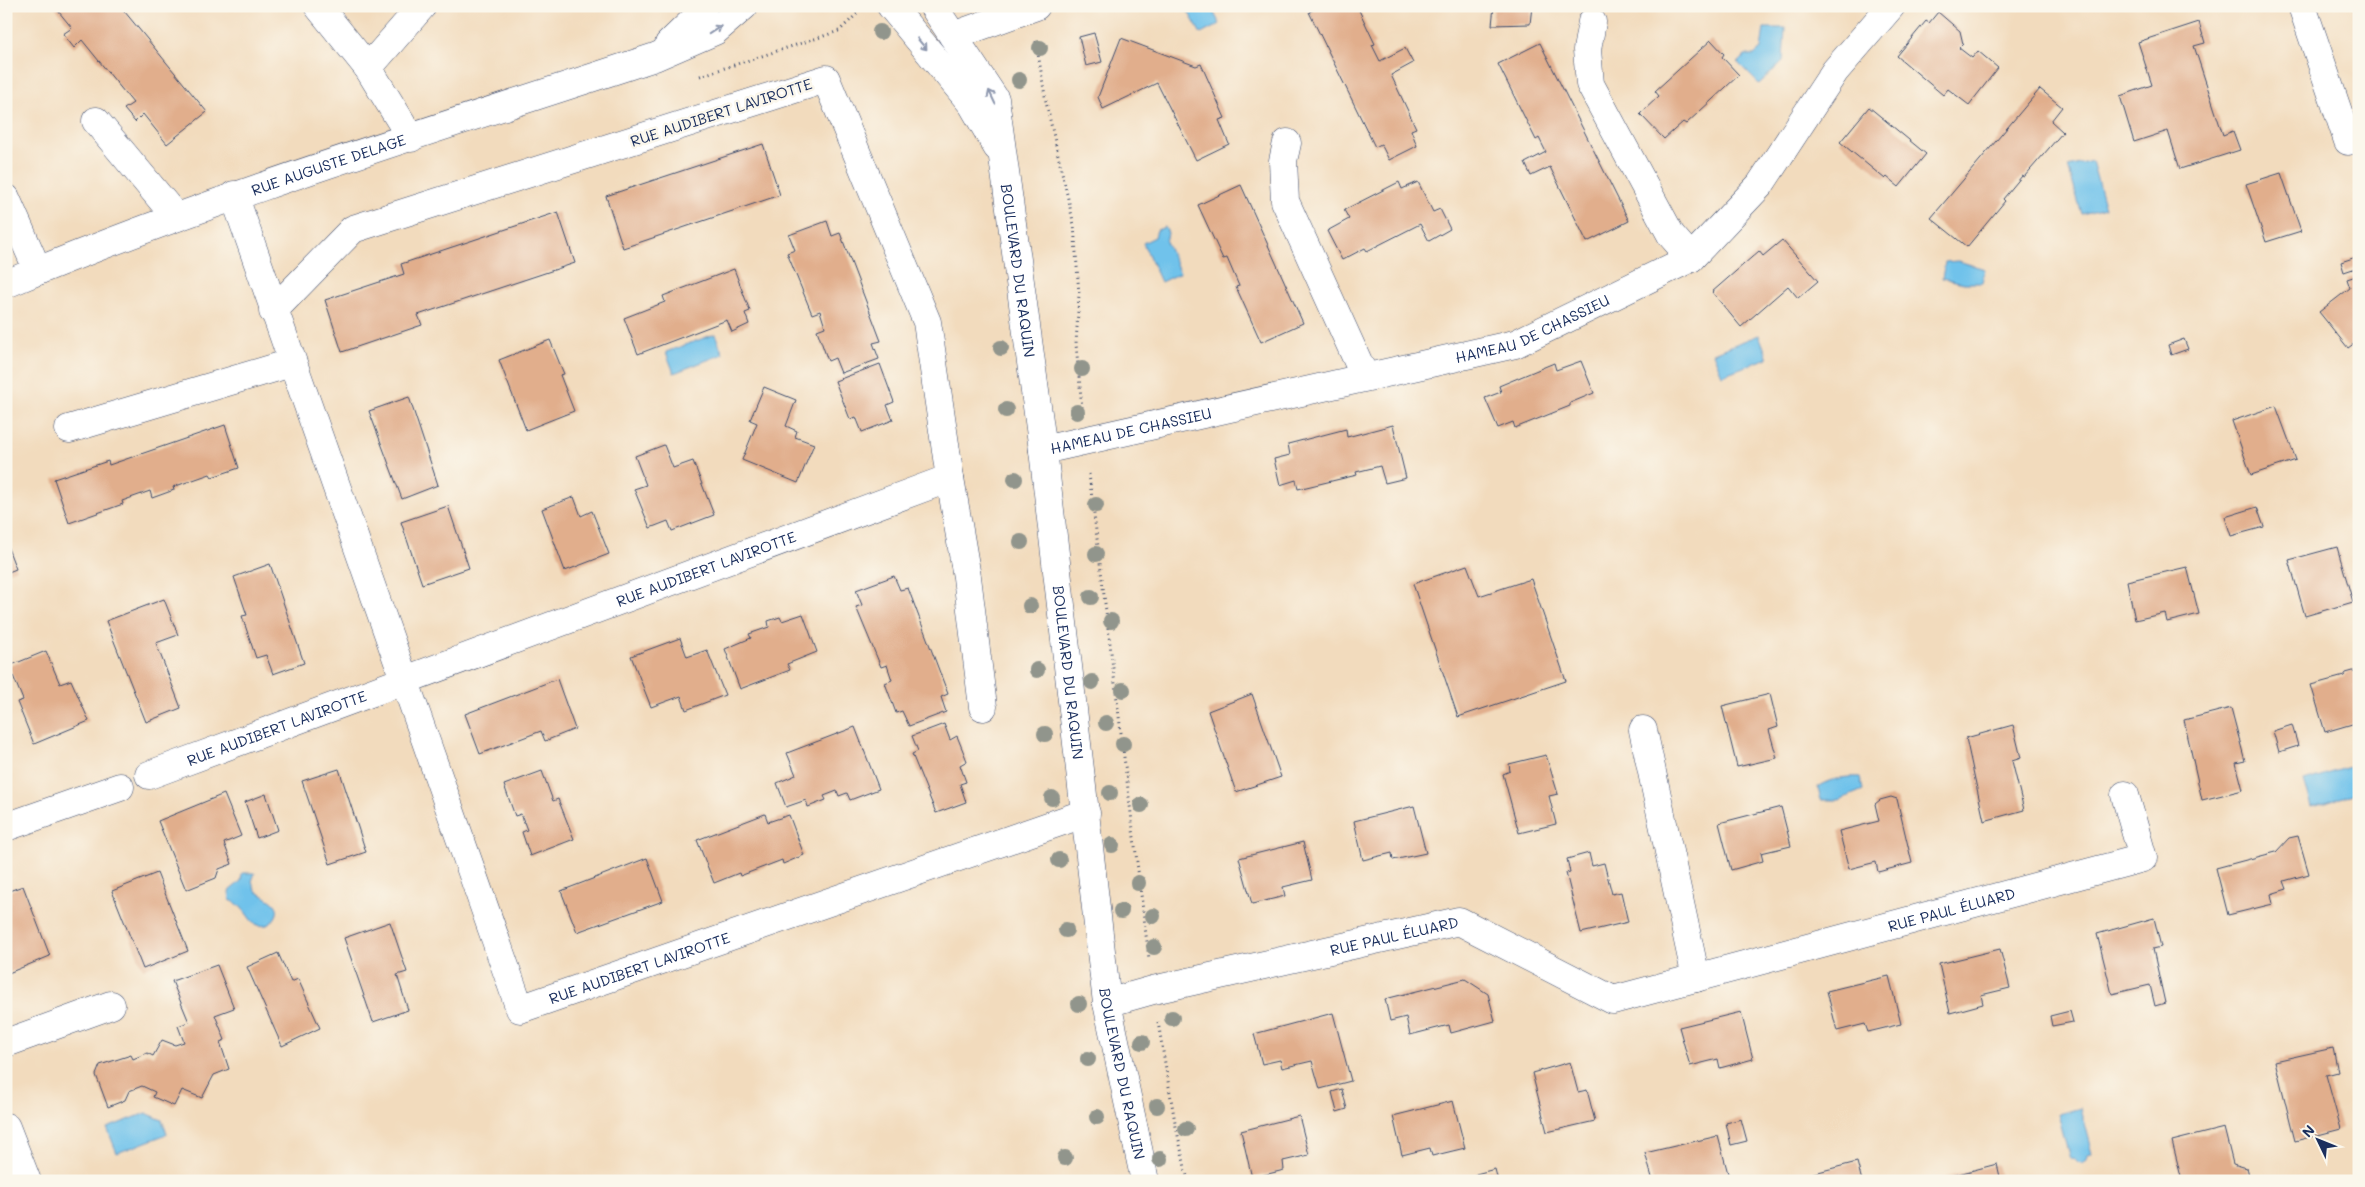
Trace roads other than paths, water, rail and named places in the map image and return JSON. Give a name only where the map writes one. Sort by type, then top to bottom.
[{"type":"street","points":[[318,6],[368,68],[411,138]]},
{"type":"street","points":[[368,68],[422,6]]},
{"type":"street","name":"RUE AUGUSTE DELAGE","points":[[655,57],[697,17],[704,6]]},
{"type":"street","name":"RUE AUGUSTE DELAGE","points":[[6,284],[234,195],[655,57],[715,31],[744,6]]},
{"type":"street","name":"BOULEVARD DU RAQUIN","points":[[891,6],[972,104],[1005,161]]},
{"type":"street","name":"BOULEVARD DU RAQUIN","points":[[933,6],[995,99],[1005,161],[1043,450],[1108,1003],[1145,1181]]},
{"type":"street","name":"HAMEAU DE CHASSIEU","points":[[1043,450],[1515,344],[1691,258],[1760,185],[1834,70],[1891,6]]},
{"type":"street","points":[[2302,6],[2348,141]]},
{"type":"street","points":[[953,36],[1033,7]]},
{"type":"street","points":[[1592,22],[1587,50],[1590,84],[1671,235],[1691,258]]},
{"type":"street","name":"RUE AUDIBERT LAVIROTTE","points":[[273,311],[353,229],[826,79],[927,322],[967,577],[983,707]]},
{"type":"street","points":[[96,121],[176,217]]},
{"type":"street","points":[[1288,143],[1283,161],[1285,201],[1365,377]]},
{"type":"street","name":"RUE AUDIBERT LAVIROTTE","points":[[234,195],[291,363],[406,681],[520,1009],[1086,813]]},
{"type":"street","points":[[6,198],[38,271]]},
{"type":"street","points":[[69,429],[291,363]]},
{"type":"street","name":"RUE AUDIBERT LAVIROTTE","points":[[149,775],[950,478]]},
{"type":"street","points":[[1643,730],[1696,978]]},
{"type":"street","points":[[6,827],[120,787]]},
{"type":"street","name":"RUE PAUL ÉLUARD","points":[[1108,1003],[1152,990],[1459,921],[1613,1000],[2143,858],[2125,795]]},
{"type":"street","points":[[6,1043],[111,1005]]},
{"type":"street","points":[[6,1127],[28,1181]]},
{"type":"water","points":[[1185,6],[1210,6],[1220,24],[1201,34]]},
{"type":"water","points":[[1764,28],[1785,28],[1783,61],[1759,84],[1738,63],[1746,55],[1754,55],[1761,49]]},
{"type":"water","points":[[2092,161],[2105,208],[2082,214],[2068,167]]},
{"type":"water","points":[[1165,227],[1168,233],[1166,242],[1180,273],[1161,282],[1143,243],[1155,237],[1157,230]]},
{"type":"water","points":[[1958,261],[1985,269],[1982,283],[1964,283],[1942,278],[1945,262]]},
{"type":"water","points":[[715,334],[723,354],[674,373],[666,352]]},
{"type":"water","points":[[1759,335],[1768,358],[1722,375],[1713,353]]},
{"type":"water","points":[[2356,765],[2359,771],[2359,792],[2312,807],[2304,781]]},
{"type":"water","points":[[1860,777],[1863,790],[1839,800],[1821,800],[1818,787],[1838,779]]},
{"type":"water","points":[[242,873],[255,873],[252,881],[255,890],[277,907],[275,917],[270,924],[257,925],[242,908],[230,900],[229,891],[241,881]]},
{"type":"water","points":[[2081,1108],[2093,1154],[2088,1155],[2087,1160],[2083,1163],[2078,1162],[2074,1158],[2070,1159],[2058,1114]]},
{"type":"water","points":[[146,1113],[162,1120],[167,1134],[117,1153],[107,1128]]}]
